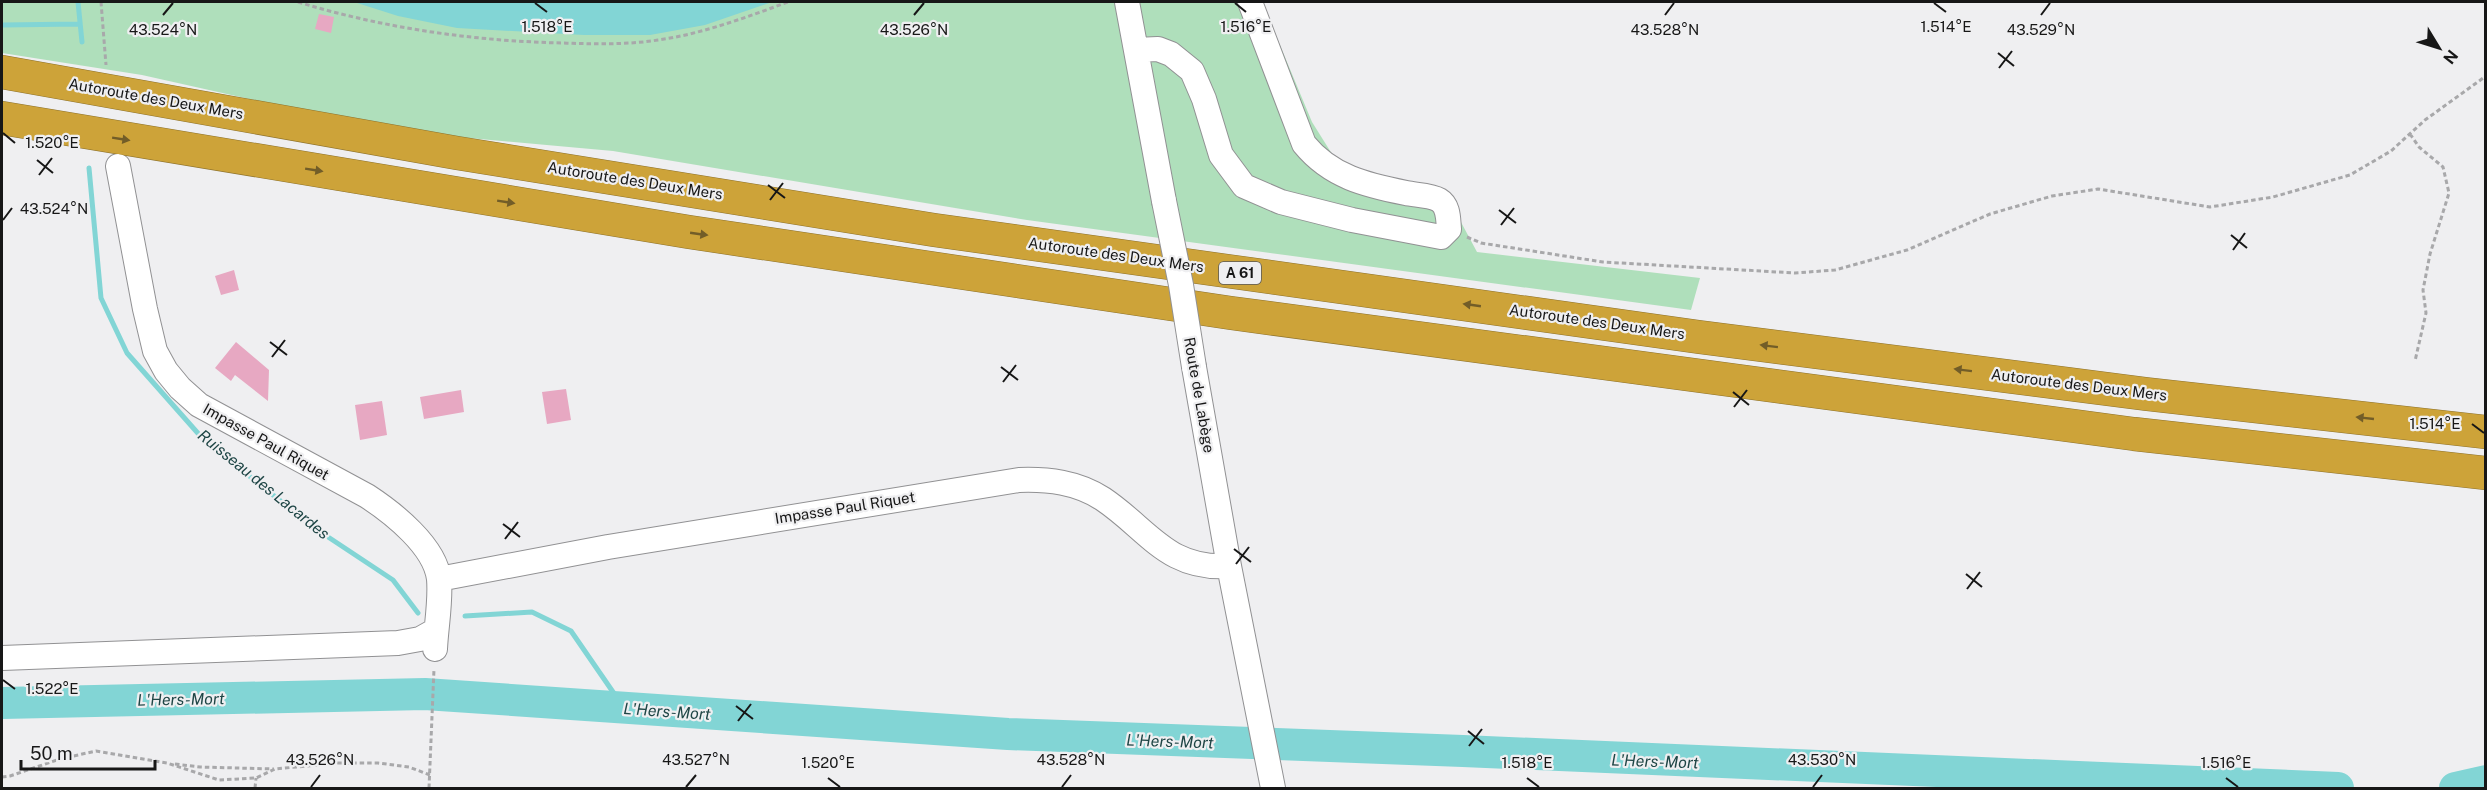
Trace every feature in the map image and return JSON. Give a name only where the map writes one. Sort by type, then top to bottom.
[{"type":"highway","name":"Autoroute des Deux Mers","points":[[2,72],[457,153],[934,230],[1699,337],[2146,394],[2486,432]]},
{"type":"highway","points":[[2,118],[689,232],[1230,313],[2134,434],[2486,473]]},
{"type":"street","name":"Route de Labège","points":[[1127,2],[1181,285],[1229,566],[1273,789]]},
{"type":"street","points":[[1136,50],[1158,49],[1171,54],[1192,71],[1204,99],[1221,155],[1244,186],[1281,202],[1352,220],[1441,237],[1449,229],[1448,211],[1438,200],[1376,187],[1334,172],[1317,159],[1304,144],[1250,2]]},
{"type":"street","name":"Impasse Paul Riquet","points":[[118,166],[147,320],[155,351],[173,380],[199,405],[367,496],[390,511],[406,526],[435,564],[439,579],[435,640]]},
{"type":"street","name":"Impasse Paul Riquet","points":[[439,579],[608,547],[935,492],[1010,481],[1043,479],[1076,486],[1102,498],[1176,557],[1199,566],[1229,566]]},
{"type":"street","points":[[2,658],[435,640]]},
{"type":"path","points":[[101,2],[106,65]]},
{"type":"path","points":[[298,2],[407,28],[525,42],[597,44],[659,40],[728,22],[788,2]]},
{"type":"path","points":[[1449,229],[1481,243],[1603,262],[1795,273],[1835,270],[1907,250],[1990,214],[2052,196],[2098,189],[2210,207],[2272,197],[2350,175],[2391,151],[2486,76]]},
{"type":"path","points":[[2410,134],[2419,147],[2443,167],[2449,193],[2430,254],[2423,290],[2426,313],[2415,361]]},
{"type":"path","points":[[429,789],[435,640]]},
{"type":"path","points":[[2,777],[60,759],[96,751],[200,767],[275,769],[338,763],[378,763],[409,767],[430,775]]},
{"type":"path","points":[[166,763],[219,780],[256,778],[275,769]]},
{"type":"path","points":[[255,789],[256,778]]},
{"type":"green space","points":[[2,2],[1262,2],[1312,122],[1337,162],[1455,211],[1477,252],[1700,278],[1691,310],[1027,220],[613,151],[392,131],[142,75],[2,53]]},
{"type":"water","points":[[354,2],[772,2],[705,25],[650,35],[584,35],[457,28],[398,16]]},
{"type":"building","points":[[319,14],[334,17],[331,33],[315,29]]},
{"type":"building","points":[[234,270],[239,290],[221,295],[215,276]]},
{"type":"building","points":[[236,342],[269,370],[268,401],[235,375],[231,381],[215,368]]},
{"type":"building","points":[[566,389],[571,420],[547,424],[542,392]]},
{"type":"building","points":[[461,390],[464,412],[424,419],[420,397]]},
{"type":"building","points":[[382,401],[387,435],[360,440],[355,405]]},
{"type":"waterway","name":"Ruisseau des Lacardes","points":[[78,2],[82,42]]},
{"type":"waterway","points":[[2,25],[80,24]]},
{"type":"waterway","name":"Ruisseau des Lacardes","points":[[89,168],[101,298],[127,353],[203,439],[313,527],[393,580],[418,613]]},
{"type":"waterway","name":"Ruisseau des Lacardes","points":[[465,616],[532,612],[571,631],[624,708]]},
{"type":"waterway","name":"L'Hers-Mort","points":[[2,703],[425,694],[1008,734],[2338,788]]},
{"type":"waterway","name":"L'Hers-Mort","points":[[2455,788],[2486,781]]}]
